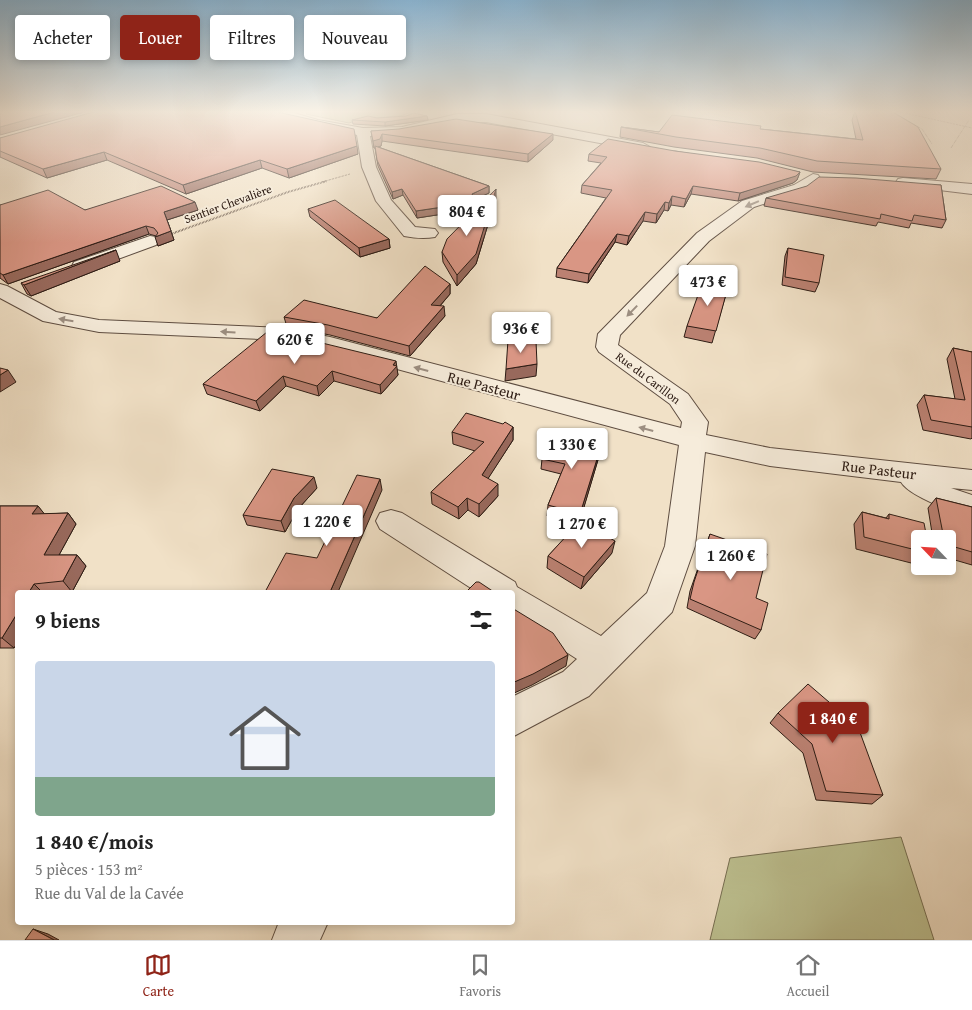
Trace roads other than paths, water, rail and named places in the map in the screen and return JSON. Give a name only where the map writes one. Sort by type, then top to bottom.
[{"type":"street","points":[[367,155],[370,169],[384,200],[410,232],[429,233]]},
{"type":"street","name":"Rue du Carillon","points":[[693,441],[695,422],[679,399],[607,347],[609,334],[703,237],[748,204],[799,188],[821,178],[793,174]]},
{"type":"street","points":[[889,181],[972,189]]},
{"type":"street","points":[[60,274],[150,241]]},
{"type":"street","name":"Rue Pasteur","points":[[10,290],[50,317],[99,326],[284,334],[322,342],[693,441],[770,457],[903,474],[972,480]]},
{"type":"street","points":[[515,716],[576,684],[660,602],[680,546],[693,441]]},
{"type":"street","points":[[903,474],[938,494],[972,507]]},
{"type":"street","points":[[391,521],[500,590]]},
{"type":"street","points":[[515,601],[604,657]]},
{"type":"street","points":[[296,940],[303,925]]}]
